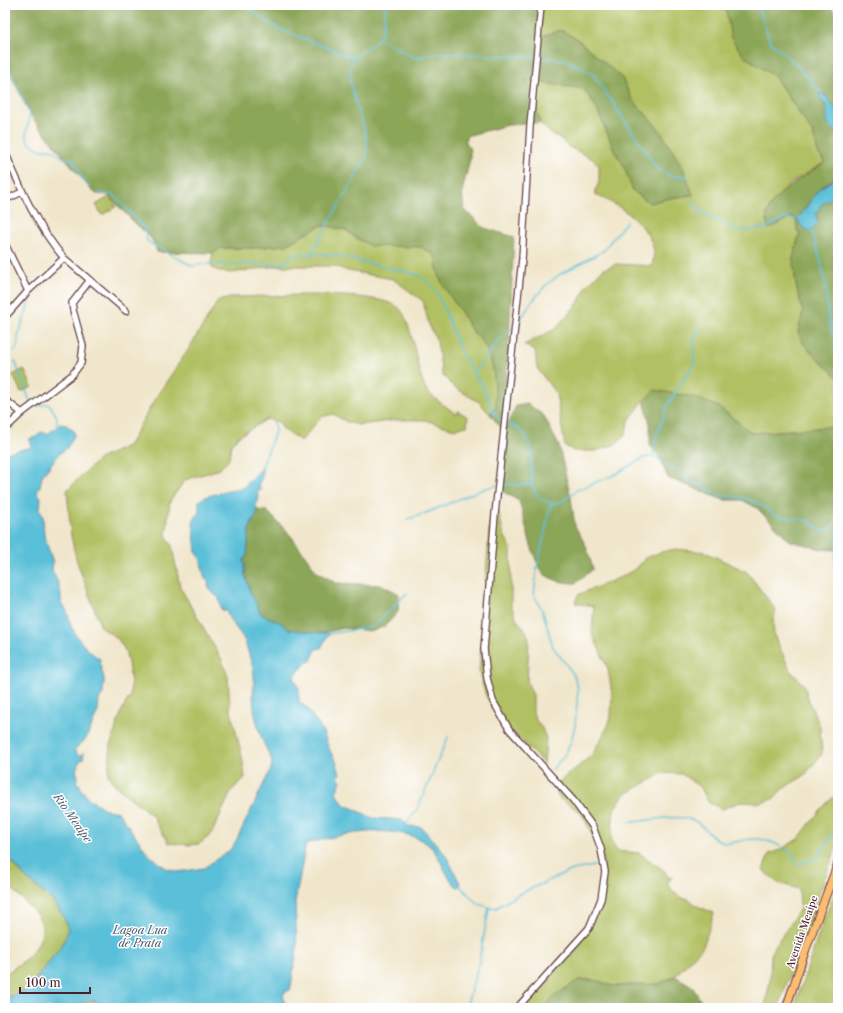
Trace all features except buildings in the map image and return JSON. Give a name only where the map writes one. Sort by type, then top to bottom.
[{"type":"main road","name":"Avenida Meaípe","points":[[786,1008],[838,863]]},
{"type":"street","points":[[517,1008],[589,928],[601,899],[605,872],[601,848],[593,827],[573,800],[510,729],[493,700],[487,678],[484,649],[495,514],[522,259],[530,126],[541,5]]},
{"type":"street","points":[[5,152],[22,192],[47,238],[64,258],[126,311]]},
{"type":"street","points":[[5,200],[22,192]]},
{"type":"street","points":[[5,244],[28,291]]},
{"type":"street","points":[[5,317],[28,291],[64,258]]},
{"type":"street","points":[[5,429],[22,412],[72,375],[81,363],[83,346],[72,310],[72,303],[90,280]]},
{"type":"street","points":[[5,400],[22,412]]},
{"type":"green space","points":[[5,5],[542,5],[540,37],[561,30],[577,39],[622,78],[632,99],[659,129],[683,168],[693,195],[669,198],[650,203],[633,191],[623,164],[615,152],[597,109],[584,89],[525,80],[530,86],[540,123],[508,125],[466,136],[466,142],[470,150],[470,159],[462,192],[464,209],[484,228],[514,237],[503,430],[509,422],[516,406],[528,404],[544,416],[559,446],[571,498],[575,526],[586,546],[593,569],[576,583],[555,580],[544,574],[540,569],[533,551],[519,501],[502,491],[503,431],[490,414],[496,407],[494,373],[490,356],[444,287],[436,265],[435,255],[421,247],[371,246],[356,238],[346,230],[321,225],[286,245],[252,248],[221,248],[213,253],[157,252],[156,246],[146,232],[123,211],[109,195],[97,194],[92,191],[34,120],[5,63]]},
{"type":"green space","points":[[542,5],[725,5],[731,38],[744,56],[774,76],[813,133],[818,153],[825,162],[791,183],[770,205],[767,214],[768,229],[792,217],[796,218],[797,230],[800,232],[793,258],[796,285],[803,312],[798,332],[824,364],[838,378],[838,424],[829,427],[752,433],[717,406],[644,400],[628,422],[625,436],[614,445],[596,451],[574,451],[565,446],[556,394],[537,368],[535,351],[524,345],[555,329],[578,303],[587,285],[602,270],[616,264],[652,266],[654,251],[649,237],[644,229],[630,214],[594,194],[599,182],[599,166],[591,158],[567,146],[560,138],[551,134],[540,123],[525,80],[584,89],[597,109],[615,152],[623,164],[633,191],[650,203],[669,198],[693,195],[683,168],[659,129],[632,99],[622,78],[577,39],[561,30],[540,37]]},
{"type":"green space","points":[[725,5],[829,5],[838,16],[838,112],[826,96],[820,92],[821,101],[826,105],[828,124],[838,133],[838,177],[831,180],[819,190],[798,219],[799,224],[810,231],[818,223],[816,214],[822,204],[838,195],[838,378],[804,345],[798,332],[803,312],[796,285],[793,258],[800,232],[797,231],[796,218],[792,217],[768,229],[767,219],[770,206],[783,192],[825,162],[818,153],[813,133],[774,76],[744,56],[731,38]]},
{"type":"green space","points":[[110,196],[116,207],[102,215],[96,205]]},
{"type":"green space","points":[[321,225],[346,230],[356,238],[399,246],[421,247],[435,255],[436,265],[444,287],[473,332],[481,341],[490,357],[494,373],[496,407],[490,414],[479,402],[454,387],[442,375],[437,341],[429,325],[423,301],[393,279],[349,271],[334,266],[276,266],[232,273],[221,272],[212,268],[211,263],[213,253],[221,248],[252,248],[286,245]]},
{"type":"green space","points":[[302,295],[366,298],[390,303],[398,307],[407,321],[421,377],[426,389],[456,414],[458,411],[468,417],[467,426],[454,429],[425,420],[397,420],[359,425],[347,422],[333,414],[321,417],[301,441],[283,429],[279,422],[267,419],[239,436],[231,444],[229,459],[220,469],[185,480],[170,501],[166,535],[172,546],[180,587],[222,660],[228,676],[230,708],[242,756],[245,778],[232,790],[211,835],[199,844],[188,845],[169,843],[153,816],[117,787],[108,776],[111,743],[122,710],[130,696],[131,683],[125,650],[118,639],[101,627],[77,562],[71,536],[67,490],[99,459],[129,445],[156,397],[188,350],[218,301],[234,297]]},
{"type":"green space","points":[[24,369],[32,387],[21,392],[13,375]]},
{"type":"green space","points":[[655,390],[693,397],[717,406],[752,433],[829,427],[838,424],[838,550],[821,549],[790,541],[757,508],[742,500],[724,500],[668,478],[660,458],[650,445],[650,424],[644,400]]},
{"type":"green space","points":[[257,510],[267,511],[291,536],[317,572],[336,583],[382,585],[399,594],[398,612],[385,626],[373,631],[343,628],[318,634],[287,629],[281,623],[266,617],[259,612],[250,591],[245,574],[245,564],[243,561],[247,556],[249,530]]},
{"type":"green space","points":[[498,511],[504,535],[511,549],[511,605],[517,620],[526,631],[529,639],[527,682],[533,695],[533,712],[535,719],[542,728],[546,738],[544,764],[501,720],[486,696],[479,672],[490,519]]},
{"type":"green space","points":[[675,549],[705,552],[747,572],[776,610],[773,621],[774,635],[790,670],[804,685],[820,727],[822,754],[804,776],[785,787],[773,799],[760,803],[740,802],[722,809],[709,803],[701,788],[682,774],[663,773],[624,795],[614,809],[611,840],[617,851],[639,853],[665,871],[667,876],[672,878],[667,883],[673,892],[682,898],[689,899],[697,906],[714,913],[703,947],[675,976],[659,984],[613,986],[595,980],[579,980],[554,996],[545,1008],[517,1008],[592,921],[603,893],[603,857],[581,812],[560,799],[557,792],[559,782],[592,755],[608,726],[611,716],[612,694],[608,669],[592,633],[594,606],[575,603],[578,595],[625,575],[634,570],[645,558]]},
{"type":"green space","points":[[838,793],[838,842],[778,1008],[765,1008],[770,979],[771,952],[800,909],[799,889],[778,883],[763,870],[769,854],[782,849],[798,839],[823,807]]},
{"type":"green space","points":[[5,853],[16,868],[46,894],[60,909],[68,926],[67,935],[62,945],[35,979],[22,991],[5,999],[5,974],[20,964],[34,950],[42,933],[42,925],[38,916],[5,881]]},
{"type":"green space","points":[[838,884],[838,1008],[794,1008],[820,930]]},
{"type":"green space","points":[[675,976],[692,986],[705,1008],[545,1008],[554,996],[579,980],[595,980],[613,986],[659,984]]},
{"type":"green space","points":[[88,1000],[121,1008],[66,1008]]},
{"type":"water","points":[[820,92],[827,97],[838,112],[838,133],[828,124],[826,105],[820,100]]},
{"type":"water","points":[[838,177],[838,195],[822,204],[816,214],[818,223],[810,231],[800,225],[798,219],[819,189]]},
{"type":"water","name":"Lagoa Lua de Prata","points":[[60,424],[66,425],[74,431],[74,436],[67,448],[59,454],[42,476],[40,486],[37,491],[41,498],[40,509],[43,517],[44,536],[53,562],[52,571],[59,587],[61,603],[67,611],[71,626],[79,640],[87,649],[100,659],[104,678],[103,694],[99,699],[98,711],[86,739],[74,750],[80,756],[84,752],[83,759],[79,762],[76,771],[78,776],[76,782],[80,785],[81,789],[89,799],[107,810],[118,812],[149,855],[166,868],[178,872],[204,868],[230,850],[236,841],[271,769],[272,760],[261,737],[257,721],[253,696],[254,680],[251,660],[242,636],[230,620],[227,612],[221,609],[219,598],[208,586],[209,581],[205,579],[200,558],[196,551],[193,522],[199,512],[199,501],[205,497],[242,488],[262,468],[262,477],[258,485],[261,490],[257,492],[259,499],[256,505],[257,513],[249,530],[247,556],[243,561],[245,564],[245,574],[250,591],[261,614],[281,623],[288,629],[329,633],[321,648],[316,649],[311,661],[306,663],[294,677],[299,689],[299,702],[307,708],[322,730],[331,753],[337,763],[336,765],[340,773],[338,777],[341,781],[336,792],[345,806],[373,818],[402,820],[408,826],[421,827],[445,854],[460,883],[460,886],[457,887],[453,883],[432,848],[421,840],[406,834],[390,832],[354,833],[307,844],[295,902],[297,947],[291,986],[290,990],[285,992],[283,995],[286,1008],[121,1008],[90,1000],[66,1008],[5,1008],[5,999],[24,991],[33,984],[64,942],[68,929],[64,917],[54,902],[25,877],[5,853],[5,681],[8,678],[5,676],[5,453],[32,447],[29,439],[36,437],[41,432],[47,434]]},
{"type":"waterway","points":[[246,5],[266,21],[280,29],[353,58]]},
{"type":"waterway","points":[[311,254],[367,156],[365,133],[350,77],[351,65],[355,57],[376,42],[379,38],[384,26],[385,5]]},
{"type":"waterway","points":[[757,5],[771,43],[796,64],[821,93]]},
{"type":"waterway","points":[[379,39],[416,58],[438,53],[535,57]]},
{"type":"waterway","points":[[539,57],[566,60],[593,74],[657,168],[670,176],[689,177]]},
{"type":"waterway","points":[[5,61],[30,115],[26,134],[28,142],[40,150],[51,149],[64,158],[73,159],[82,178],[90,187]]},
{"type":"waterway","points":[[5,72],[9,70]]},
{"type":"waterway","points":[[98,193],[114,195],[145,229],[147,241],[192,266],[204,264],[282,264],[294,254],[321,254],[339,256],[419,275],[428,282],[435,291],[445,310],[460,350],[486,393],[496,416],[503,421]]},
{"type":"waterway","points":[[693,201],[699,211],[738,231],[766,228],[784,219],[798,219]]},
{"type":"waterway","points":[[518,324],[530,304],[545,286],[559,275],[603,251],[626,222]]},
{"type":"waterway","points":[[811,229],[824,276],[831,329],[838,345]]},
{"type":"waterway","points":[[15,351],[18,344],[18,336],[34,289]]},
{"type":"waterway","points":[[653,456],[656,438],[668,404],[694,364],[694,339],[700,326]]},
{"type":"waterway","points":[[474,373],[498,340],[513,328]]},
{"type":"waterway","points":[[15,361],[31,404]]},
{"type":"waterway","points":[[33,407],[46,404],[50,405],[57,417],[57,428]]},
{"type":"waterway","points":[[261,470],[275,432],[274,421]]},
{"type":"waterway","points":[[506,423],[520,430],[527,440],[530,450],[532,482],[535,491],[541,498],[553,504],[563,501],[577,490],[614,475],[643,458],[654,456],[693,482],[721,496],[745,498],[761,505],[776,516],[806,520],[823,531],[829,530],[838,521]]},
{"type":"waterway","points":[[500,484],[532,485]]},
{"type":"waterway","points":[[407,519],[419,516],[485,488],[497,485]]},
{"type":"waterway","points":[[551,504],[537,568],[534,595],[543,612],[553,647],[574,675],[578,689],[575,726],[571,742],[566,753],[552,770]]},
{"type":"waterway","points":[[838,530],[835,562],[838,618]]},
{"type":"waterway","points":[[327,634],[373,627],[407,593]]},
{"type":"waterway","points":[[406,824],[418,808],[448,737]]},
{"type":"waterway","points":[[630,822],[663,818],[688,819],[695,821],[716,839],[725,843],[749,839],[760,839],[772,842],[792,853],[795,861],[800,864],[817,858],[838,826]]},
{"type":"waterway","points":[[459,885],[477,903],[491,908],[496,908],[521,893],[573,870],[594,866]]},
{"type":"waterway","points":[[466,1008],[479,962],[489,908]]},
{"type":"water label","name":"Rio Meaípe","points":[[73,818]]}]
